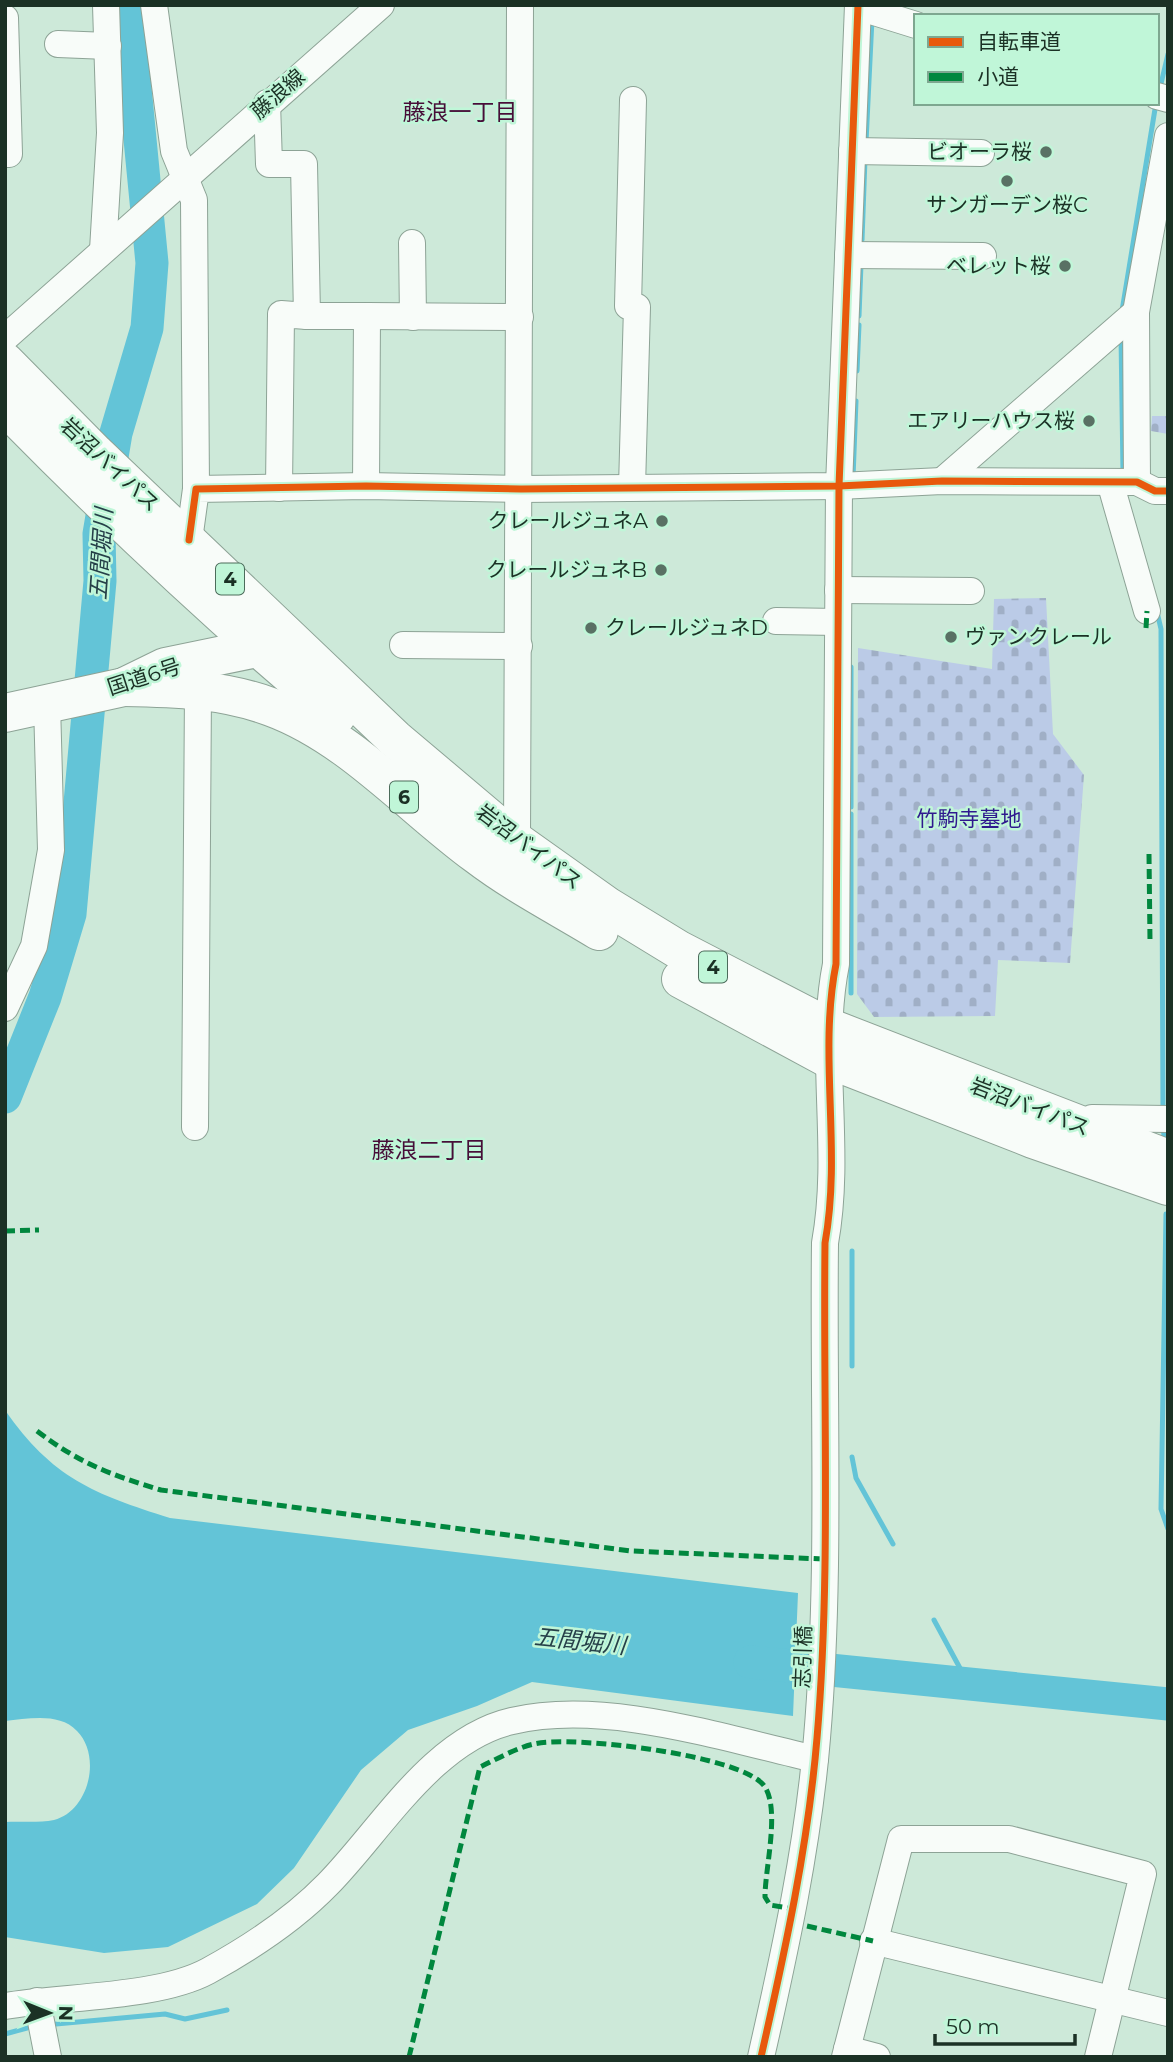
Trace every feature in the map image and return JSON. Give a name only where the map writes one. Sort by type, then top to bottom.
[{"type":"highway","name":"岩沼バイパス","points":[[5,362],[91,471]]},
{"type":"highway","name":"岩沼バイパス","points":[[5,406],[91,471],[133,509],[193,588],[257,648],[599,931],[738,1011],[1168,1158]]},
{"type":"highway","name":"岩沼バイパス","points":[[133,509],[189,540],[395,739],[517,842],[607,906],[830,1044],[1033,1139],[1168,1186]]},
{"type":"highway","points":[[166,667],[195,649],[204,626],[193,588]]},
{"type":"highway","name":"国道6号","points":[[5,713],[124,687],[166,667],[257,648],[277,648],[298,654],[321,668]]},
{"type":"highway","name":"6","points":[[124,687],[198,690],[270,706],[316,729],[339,743],[477,856],[599,931]]},
{"type":"street","points":[[5,338],[113,242],[106,5]]},
{"type":"street","points":[[155,5],[174,151],[181,181],[194,200],[196,489],[189,540]]},
{"type":"street","name":"藤浪線","points":[[113,242],[267,103],[381,5]]},
{"type":"street","points":[[517,842],[521,489],[520,5]]},
{"type":"street","points":[[866,9],[914,24]]},
{"type":"street","name":"志引橋","points":[[761,2057],[792,1922],[816,1748],[824,1578],[825,1243],[833,1192],[830,1044],[831,994],[836,964],[838,622],[847,590],[848,486],[866,9]]},
{"type":"street","points":[[5,18],[9,154],[5,154]]},
{"type":"street","points":[[58,44],[108,46]]},
{"type":"street","points":[[632,487],[636,307],[628,306],[633,100]]},
{"type":"street","points":[[267,103],[269,164],[304,164],[307,316]]},
{"type":"street","points":[[1137,482],[1136,312],[1168,136]]},
{"type":"street","points":[[862,151],[981,152]]},
{"type":"street","points":[[412,243],[413,317]]},
{"type":"street","points":[[857,255],[983,256]]},
{"type":"street","points":[[942,481],[1136,312]]},
{"type":"street","points":[[279,488],[282,314],[520,317]]},
{"type":"street","points":[[366,486],[367,316]]},
{"type":"street","points":[[196,489],[366,486],[521,489],[848,486],[942,481],[1137,482],[1155,491],[1168,491]]},
{"type":"street","points":[[1110,482],[1147,611]]},
{"type":"street","points":[[847,590],[971,591]]},
{"type":"street","points":[[776,621],[838,622]]},
{"type":"street","points":[[403,645],[519,646]]},
{"type":"street","points":[[195,1127],[198,690]]},
{"type":"street","points":[[5,1008],[34,946],[51,850],[57,701]]},
{"type":"street","points":[[1081,1128],[1093,1118],[1168,1119]]},
{"type":"street","points":[[5,2006],[172,1987],[206,1973],[244,1950],[327,1885],[428,1770],[479,1735],[510,1721],[559,1713],[618,1715],[816,1748]]},
{"type":"street","points":[[877,2057],[846,2053],[901,1839],[1009,1839],[1143,1874],[1098,2057]]},
{"type":"street","points":[[873,1941],[1168,2013]]},
{"type":"street","points":[[37,2001],[48,2057]]},
{"type":"green space","points":[[1152,416],[1168,416],[1168,434],[1151,431]]},
{"type":"green space","name":"竹駒寺墓地","points":[[1046,598],[1053,734],[1084,775],[1070,963],[998,960],[995,1016],[874,1017],[857,994],[858,648],[992,669],[994,599]]},
{"type":"water","points":[[5,1410],[22,1433],[58,1468],[119,1501],[170,1518],[798,1593],[793,1716],[532,1682],[477,1706],[408,1730],[361,1770],[294,1868],[257,1904],[168,1947],[104,1953],[5,1937],[5,1822],[48,1821],[66,1815],[76,1806],[83,1794],[90,1768],[85,1742],[70,1725],[43,1718],[5,1721]]},
{"type":"waterway","name":"五間堀川","points":[[5,1097],[45,997],[70,914],[100,581],[99,534],[116,433],[147,328],[152,263],[127,5]]},
{"type":"waterway","points":[[866,142],[872,19]]},
{"type":"waterway","points":[[1160,88],[1168,54]]},
{"type":"waterway","points":[[1122,311],[1156,105]]},
{"type":"waterway","points":[[862,240],[865,159]]},
{"type":"waterway","points":[[859,316],[861,264]]},
{"type":"waterway","points":[[857,371],[859,325]]},
{"type":"waterway","points":[[1121,336],[1123,473]]},
{"type":"waterway","points":[[853,478],[856,401]]},
{"type":"waterway","points":[[1157,612],[1161,629],[1163,1112]]},
{"type":"waterway","points":[[851,667],[851,807]]},
{"type":"waterway","points":[[851,814],[851,993]]},
{"type":"waterway","points":[[1163,1125],[1164,1136]]},
{"type":"waterway","points":[[1166,1214],[1161,1509],[1168,1529]]},
{"type":"waterway","points":[[852,1251],[852,1366]]},
{"type":"waterway","points":[[852,1457],[856,1478],[893,1544]]},
{"type":"waterway","points":[[934,1620],[968,1683]]},
{"type":"waterway","name":"五間堀川","points":[[750,1662],[1168,1704]]},
{"type":"waterway","points":[[56,2024],[165,2014],[185,2019],[227,2010]]},
{"type":"waterway","points":[[5,2034],[27,2028]]},
{"type":"marked path","points":[[1146,628],[1147,611]]},
{"type":"marked path","points":[[1149,854],[1150,941]]},
{"type":"marked path","points":[[5,1231],[39,1230]]},
{"type":"marked path","points":[[37,1431],[67,1452],[96,1467],[161,1490],[631,1551],[823,1559]]},
{"type":"marked path","points":[[409,2057],[480,1767],[520,1748],[554,1742],[619,1745],[693,1757],[751,1776],[765,1787],[771,1810],[765,1897],[770,1905],[794,1909]]},
{"type":"marked path","points":[[807,1926],[873,1941]]},
{"type":"cycle path","points":[[761,2057],[802,1858],[817,1738],[824,1615],[825,1243],[831,1173],[829,1033],[836,964],[839,486],[858,5]]},
{"type":"cycle path","points":[[189,540],[196,489],[366,486],[521,489],[839,486],[942,481],[1137,482],[1155,491],[1168,491]]},
{"type":"place","name":"ビオーラ桜","points":[[1046,152]]},
{"type":"place","name":"サンガーデン桜C","points":[[1007,181]]},
{"type":"place","name":"ベレット桜","points":[[1065,266]]},
{"type":"place","name":"エアリーハウス桜","points":[[1089,421]]},
{"type":"place","name":"クレールジュネA","points":[[662,521]]},
{"type":"place","name":"クレールジュネB","points":[[661,570]]},
{"type":"place","name":"クレールジュネD","points":[[591,628]]},
{"type":"place","name":"ヴァンクレール","points":[[951,637]]},
{"type":"district","name":"藤浪一丁目","points":[[460,112]]},
{"type":"district","name":"藤浪二丁目","points":[[429,1150]]}]
